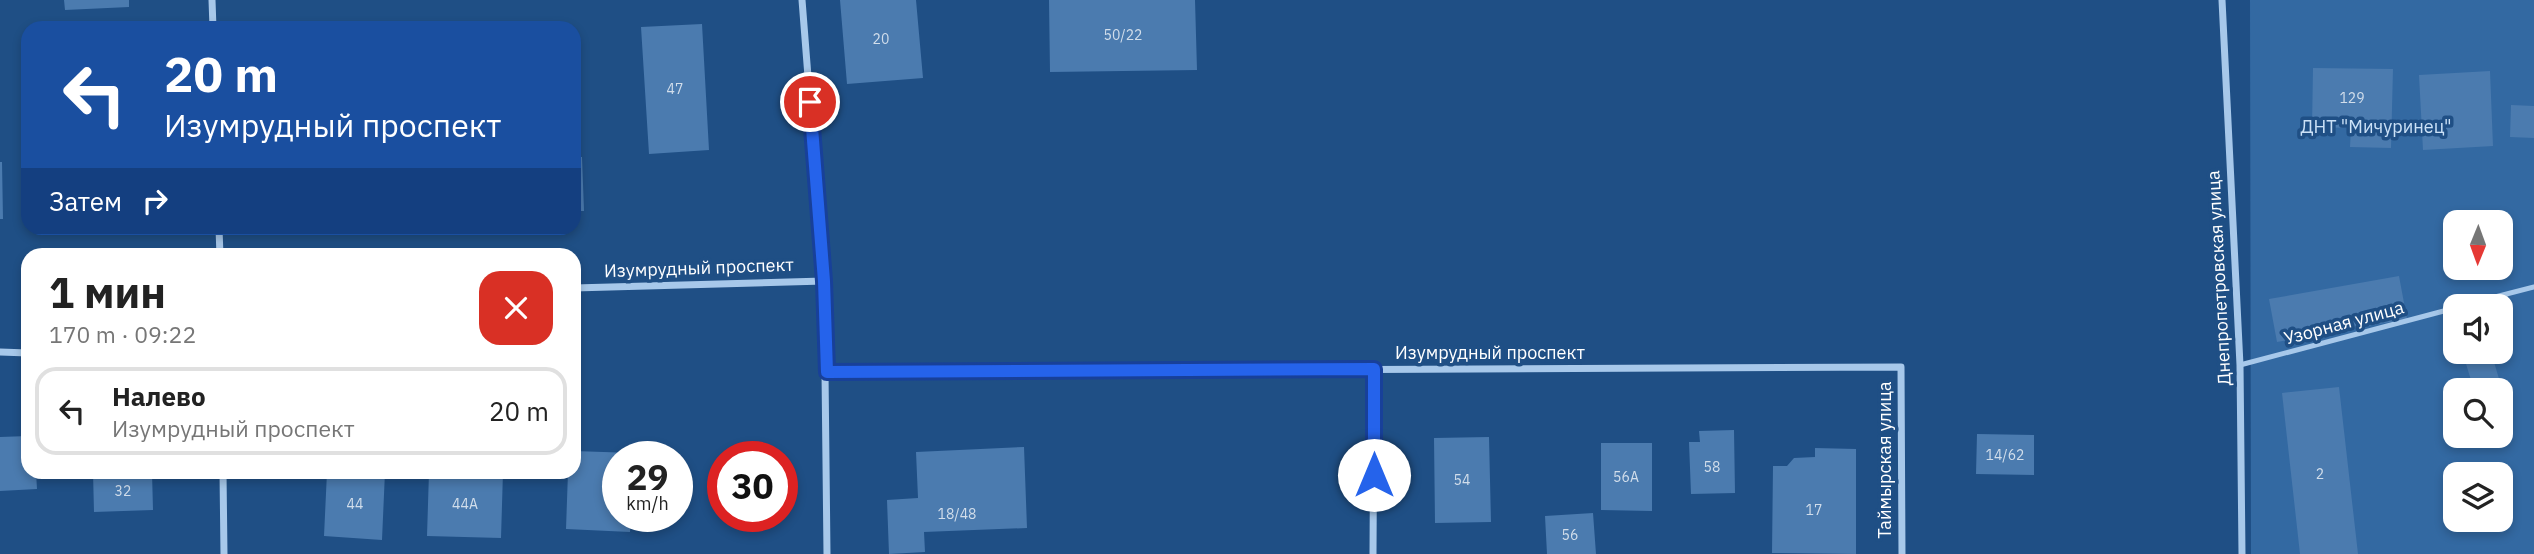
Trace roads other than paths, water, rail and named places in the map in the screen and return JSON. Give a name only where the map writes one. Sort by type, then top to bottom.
[{"type":"street","points":[[212,0],[213,21]]},
{"type":"street","points":[[802,0],[824,281],[827,554]]},
{"type":"street","name":"Днепропетровская улица","points":[[2222,0],[2240,365],[2242,554]]},
{"type":"street","name":"Изумрудный проспект","points":[[581,288],[824,281]]},
{"type":"street","points":[[0,352],[21,353]]},
{"type":"street","name":"Изумрудный проспект","points":[[827,372],[1901,366]]},
{"type":"street","name":"Таймырская улица","points":[[1901,366],[1902,554]]},
{"type":"street","points":[[1373,554],[1374,369]]},
{"type":"street","points":[[223,479],[224,554]]},
{"type":"lane","name":"Узорная улица","points":[[2507,294],[2534,287]]},
{"type":"lane","name":"Узорная улица","points":[[2240,365],[2443,311]]},
{"type":"park label","name":"ДНТ \"Мичуринец\"","points":[[2376,127]]}]
